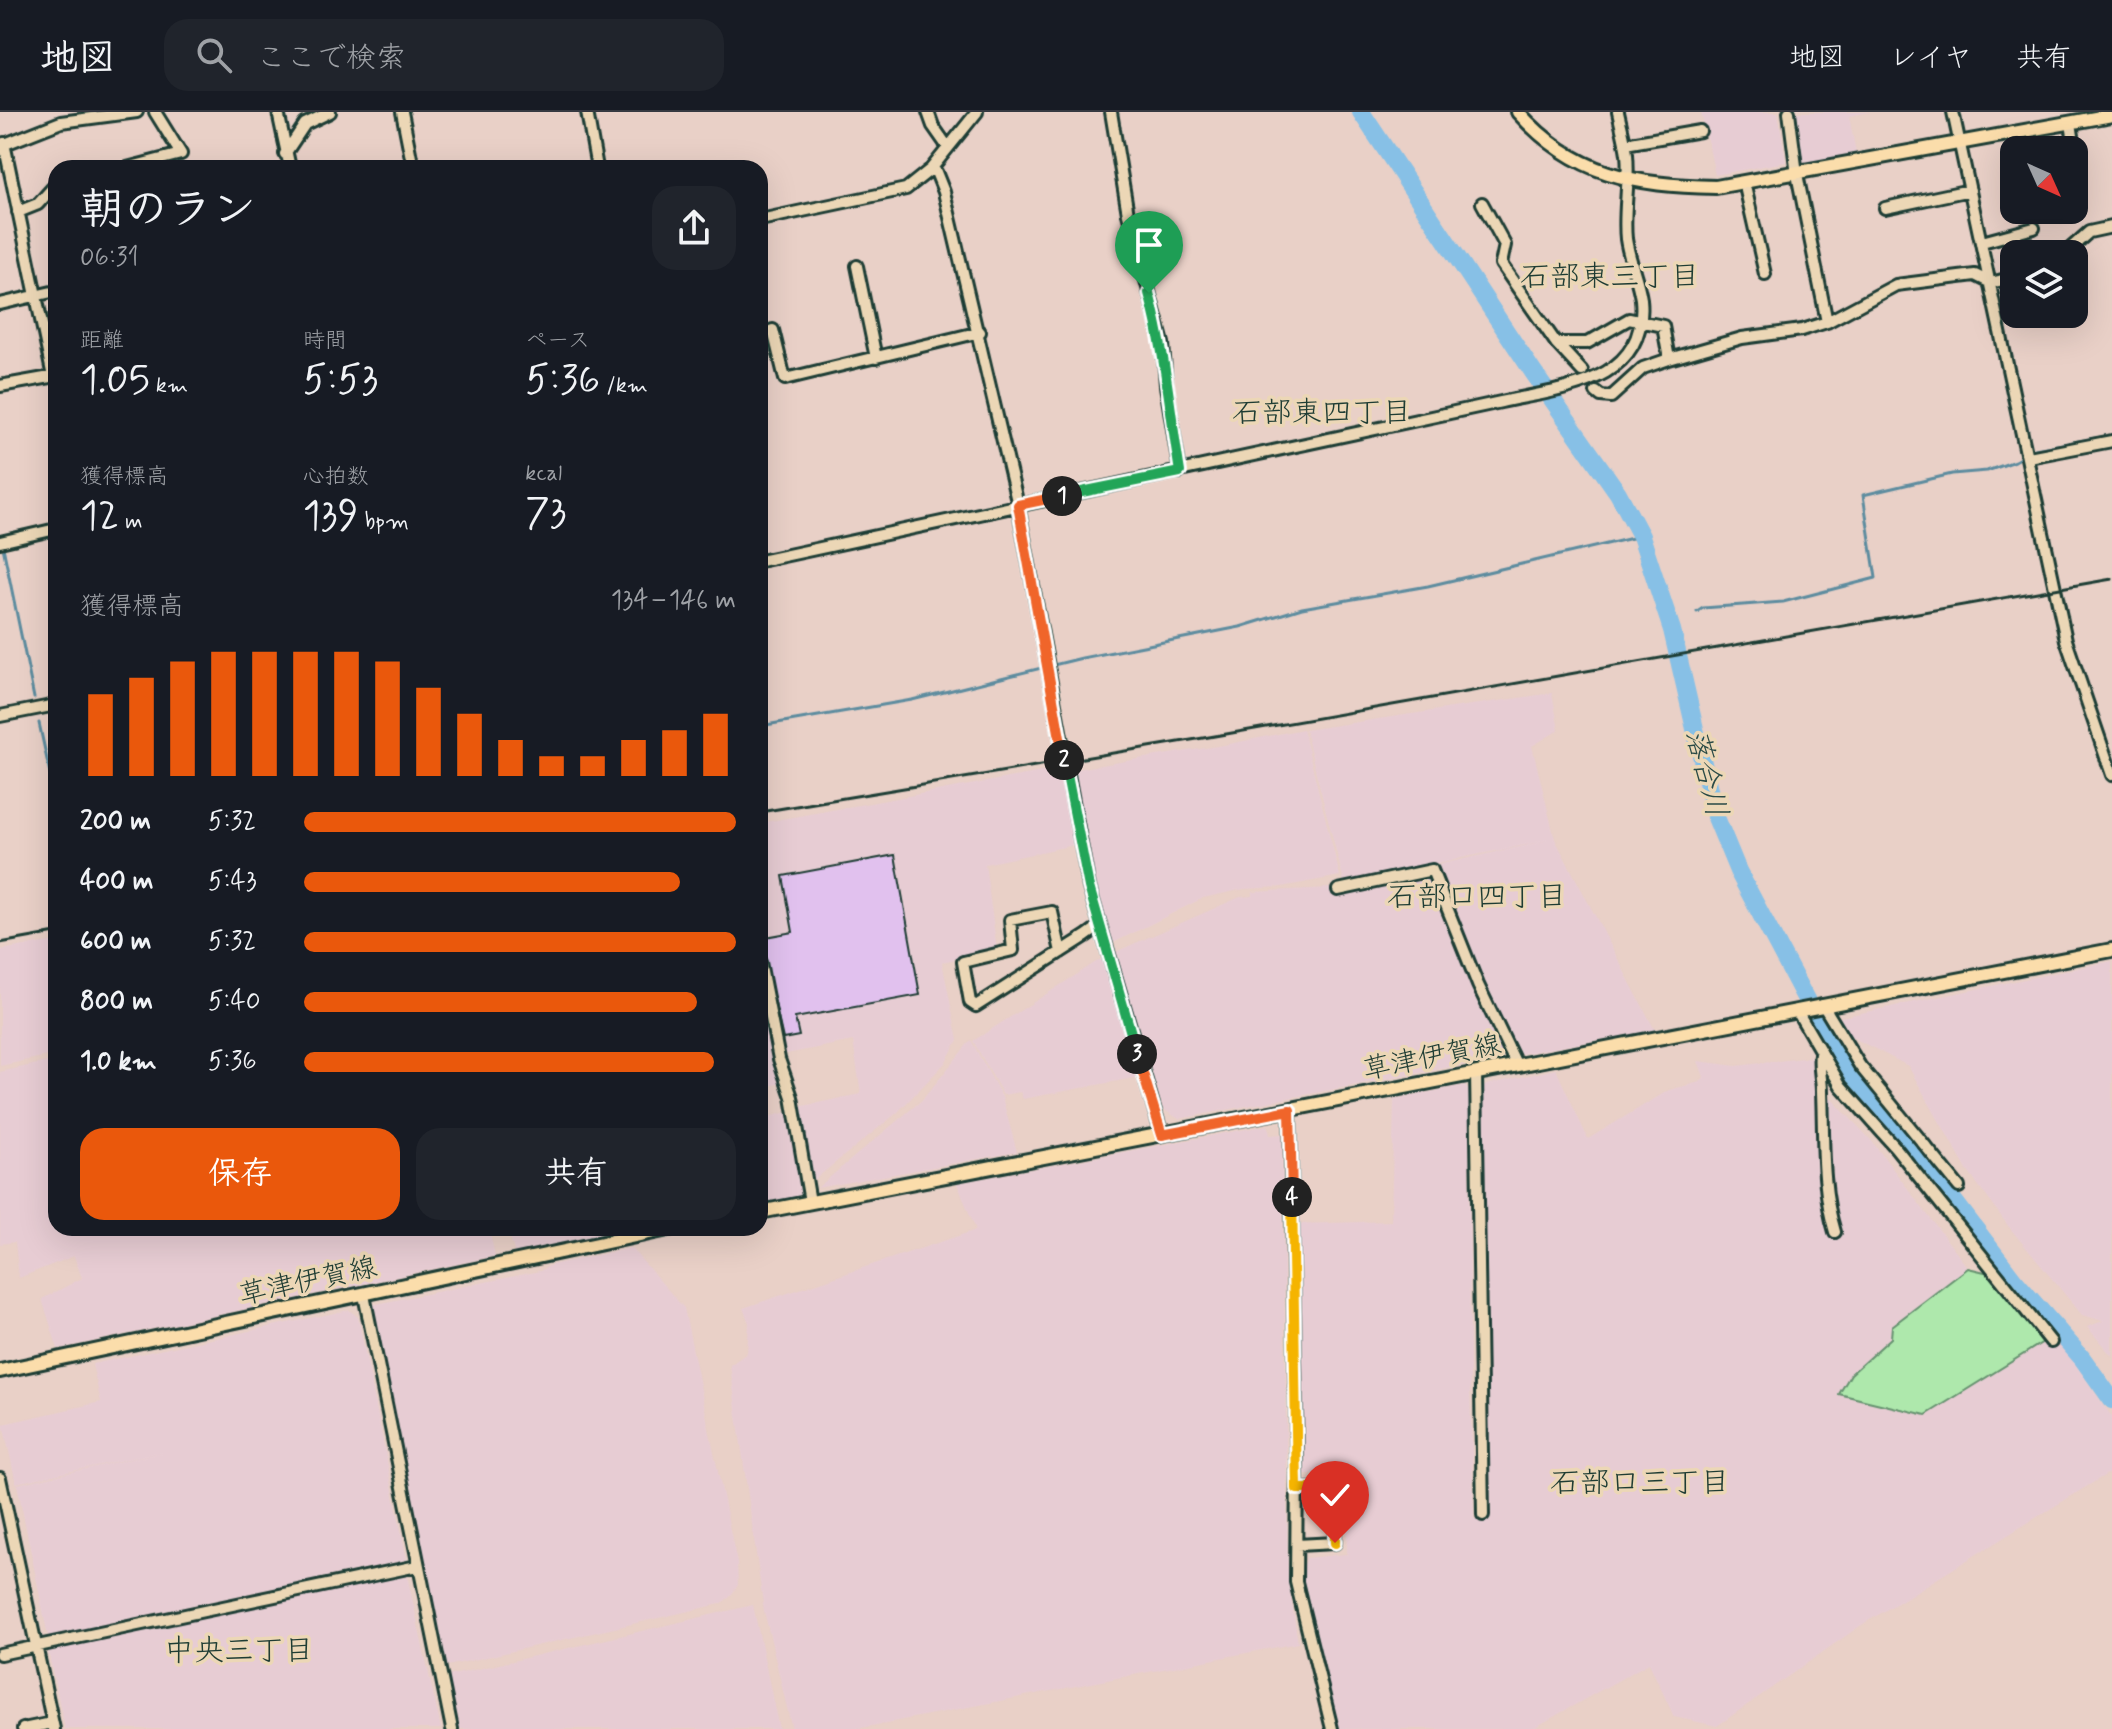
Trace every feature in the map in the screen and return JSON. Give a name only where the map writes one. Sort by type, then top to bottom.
[{"type":"main road","points":[[1518,112],[1575,160],[1627,180],[1716,187],[2112,115]]},
{"type":"main road","name":"草津伊賀線","points":[[768,1210],[2112,950]]},
{"type":"main road","name":"草津伊賀線","points":[[0,1371],[364,1295],[622,1236]]},
{"type":"street","points":[[48,346],[2,145],[61,122],[99,114],[137,112]]},
{"type":"street","points":[[155,112],[182,160]]},
{"type":"street","points":[[278,112],[287,160]]},
{"type":"street","points":[[285,154],[305,124],[330,112]]},
{"type":"street","points":[[402,112],[411,160]]},
{"type":"street","points":[[587,112],[596,160]]},
{"type":"street","points":[[928,112],[933,126],[947,146]]},
{"type":"street","points":[[768,218],[906,189],[931,169],[977,112]]},
{"type":"street","points":[[1111,112],[1128,214],[1163,343],[1166,386],[1180,472]]},
{"type":"street","points":[[768,559],[1561,389],[1598,378],[1627,354],[1640,321],[1640,296],[1624,220],[1627,180],[1625,144],[1618,112]]},
{"type":"street","points":[[1789,112],[1797,174],[1827,322]]},
{"type":"street","points":[[1953,112],[2073,666],[2112,775]]},
{"type":"street","points":[[2071,123],[2073,136]]},
{"type":"street","points":[[1625,144],[1700,131]]},
{"type":"street","points":[[158,160],[181,154]]},
{"type":"street","points":[[931,169],[936,172],[944,192],[980,332],[1018,505],[1089,887],[1162,1135]]},
{"type":"street","points":[[1744,182],[1765,274]]},
{"type":"street","points":[[1885,208],[1970,190]]},
{"type":"street","points":[[18,212],[38,204],[48,193]]},
{"type":"street","points":[[1482,203],[1505,245],[1501,264],[1556,343],[1582,371]]},
{"type":"street","points":[[2080,240],[2089,232],[2112,227]]},
{"type":"street","points":[[1982,242],[2034,228]]},
{"type":"street","points":[[857,266],[876,358]]},
{"type":"street","points":[[1596,392],[1611,397],[1643,368],[1669,359],[1742,338],[1778,335],[1827,322],[1896,285],[1975,275],[1991,283],[2000,281]]},
{"type":"street","points":[[0,304],[48,293]]},
{"type":"street","points":[[1556,343],[1587,343],[1621,322],[1640,321],[1663,326],[1669,359]]},
{"type":"street","points":[[768,332],[773,330],[785,379],[980,332]]},
{"type":"street","points":[[0,386],[48,377]]},
{"type":"street","points":[[2029,457],[2112,441]]},
{"type":"street","points":[[0,542],[48,531]]},
{"type":"street","points":[[0,716],[48,707]]},
{"type":"street","points":[[1338,890],[1432,870],[1478,985],[1517,1066]]},
{"type":"street","points":[[1061,952],[1052,912],[1010,920],[1013,950],[963,962],[970,1002],[976,1006],[1061,952],[1100,926]]},
{"type":"street","points":[[768,1003],[779,1059],[792,1097],[810,1202]]},
{"type":"street","points":[[1821,1006],[1860,1066],[1959,1187]]},
{"type":"street","points":[[1800,1010],[1820,1054],[1841,1086],[1895,1147],[2051,1342]]},
{"type":"street","points":[[1820,1054],[1818,1066],[1822,1087],[1827,1205],[1835,1232]]},
{"type":"street","points":[[1476,1074],[1483,1515]]},
{"type":"street","points":[[1290,1110],[1296,1582],[1332,1729]]},
{"type":"street","points":[[364,1295],[452,1729]]},
{"type":"street","points":[[0,1481],[53,1726],[23,1729]]},
{"type":"street","points":[[1296,1551],[1335,1543],[1334,1489],[1297,1489]]},
{"type":"street","points":[[0,1654],[417,1566]]},
{"type":"shaded area","points":[[1701,112],[1778,112],[1786,162],[1715,175]]},
{"type":"shaded area","points":[[1793,112],[1870,112],[1849,116],[1856,153],[1801,165]]},
{"type":"shaded area","points":[[1552,693],[1559,730],[1532,746],[1555,839],[1655,1030],[1515,1055],[1437,865],[1550,840],[1344,882],[1305,730]]},
{"type":"shaded area","points":[[1303,729],[1340,876],[1203,898],[1111,944],[1092,874],[1071,770]]},
{"type":"shaded area","points":[[1058,769],[1074,845],[985,864],[997,950],[942,962],[958,1040],[945,1063],[897,1113],[809,1184],[798,1107],[861,1094],[853,1041],[781,1055],[768,988],[768,822]]},
{"type":"shaded area","points":[[1424,879],[1432,882],[1503,1053],[1498,1058],[1179,1119],[1163,1109],[1113,953],[1240,897],[1253,896],[1253,892],[1330,888],[1338,896]]},
{"type":"shaded area","points":[[48,942],[48,1056],[0,1066],[0,950]]},
{"type":"shaded area","points":[[1104,957],[1139,1077],[1023,1099],[1020,1092],[1003,1095],[973,1041]]},
{"type":"shaded area","points":[[2112,961],[2112,1356],[2087,1327],[2103,1321],[2082,1315],[2009,1227],[1967,1170],[1908,1066],[1846,1034],[1837,1018]]},
{"type":"shaded area","points":[[768,1019],[782,1083],[768,1086]]},
{"type":"shaded area","points":[[971,1040],[1002,1097],[1017,1152],[817,1188],[922,1100]]},
{"type":"shaded area","points":[[1812,1057],[1818,1087],[1822,1200],[1830,1233],[1842,1229],[1834,1203],[1829,1096],[1871,1140],[1968,1268],[1892,1326],[1891,1338],[1851,1374],[1926,1415],[2039,1343],[2061,1343],[2112,1417],[2112,1471],[1860,1626],[1717,1726],[1674,1717],[1649,1663],[1532,1729],[1338,1729],[1301,1577],[1306,1558],[1347,1554],[1346,1474],[1305,1474],[1298,1224],[1391,1221],[1394,1099],[1465,1085],[1469,1090],[1470,1389],[1474,1519],[1490,1515],[1481,1090],[1486,1085],[1556,1069],[1588,1139],[1669,1090],[1700,1082],[1704,1077],[1698,1061],[1736,1066]]},
{"type":"shaded area","points":[[48,1062],[48,1236],[491,1236],[495,1256],[58,1349],[42,1299],[82,1278],[74,1256],[19,1278],[15,1242],[0,1244],[0,1072]]},
{"type":"shaded area","points":[[788,1112],[803,1196],[768,1202],[768,1117]]},
{"type":"shaded area","points":[[1268,1125],[1270,1135],[1282,1134],[1288,1578],[1298,1643],[856,1729],[792,1729],[764,1611],[730,1365],[747,1353],[749,1323],[743,1308],[976,1230],[957,1183]]},
{"type":"shaded area","points":[[510,1236],[594,1236],[515,1255]]},
{"type":"shaded area","points":[[631,1248],[684,1308],[737,1563],[738,1585],[730,1597],[720,1604],[447,1666],[371,1305],[540,1271],[551,1265]]},
{"type":"shaded area","points":[[349,1310],[358,1317],[407,1560],[48,1636],[17,1484],[166,1451],[16,1483],[3,1424],[101,1402],[92,1364]]},
{"type":"shaded area","points":[[407,1575],[441,1729],[65,1729],[48,1651]]},
{"type":"shaded area","points":[[753,1605],[779,1729],[459,1729],[448,1676]]},
{"type":"green space","points":[[1968,1268],[1989,1273],[2043,1342],[1926,1415],[1839,1394],[1851,1374],[1891,1338],[1892,1326]]},
{"type":"building","points":[[895,855],[920,995],[795,1018],[799,1036],[783,1039],[768,973],[768,937],[793,932],[783,876]]},
{"type":"waterway","name":"落合川","points":[[1361,112],[1533,372],[1618,493],[1641,536],[1672,630],[1715,815],[1738,871],[1838,1060],[1935,1176],[2014,1280],[2082,1358],[2112,1400]]},
{"type":"waterway","points":[[1697,612],[1703,608],[1783,602],[1876,578],[1863,495],[1952,474],[1987,471],[2015,461],[2035,449],[2112,435]]},
{"type":"waterway","points":[[768,725],[912,700],[1082,658],[1240,627],[1302,608],[1428,586],[1641,536]]},
{"type":"waterway","points":[[3,547],[34,698]]},
{"type":"waterway","points":[[39,723],[48,764]]},
{"type":"railway","points":[[768,811],[2112,579]]},
{"type":"railway","points":[[0,943],[48,934]]},
{"type":"district","name":"石部東三丁目","points":[[1610,277]]},
{"type":"district","name":"石部東四丁目","points":[[1322,413]]},
{"type":"district","name":"石部口四丁目","points":[[1477,897]]},
{"type":"district","name":"石部口三丁目","points":[[1640,1483]]},
{"type":"district","name":"中央三丁目","points":[[239,1651]]},
{"type":"route","points":[[1149,293],[1163,343],[1166,386],[1180,472],[1018,505],[1089,887],[1162,1135],[1290,1110],[1297,1489],[1334,1489],[1335,1543]]}]
